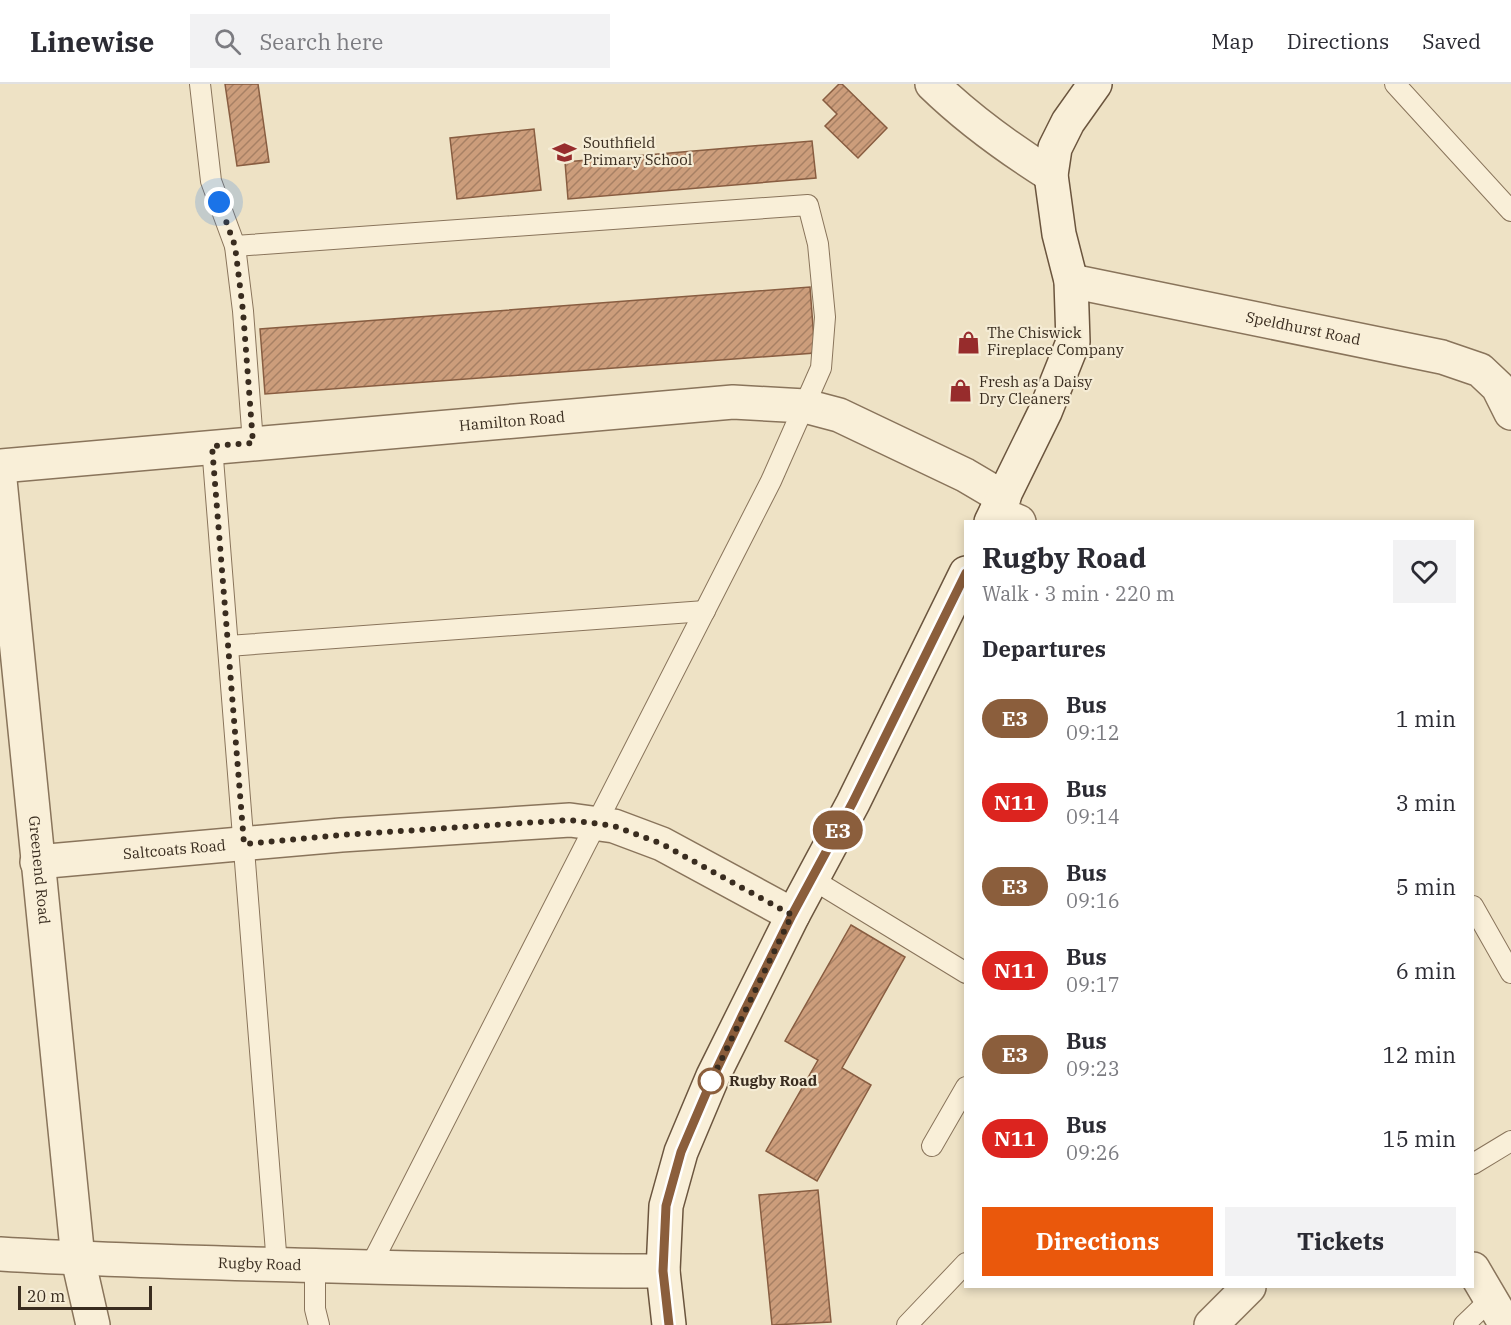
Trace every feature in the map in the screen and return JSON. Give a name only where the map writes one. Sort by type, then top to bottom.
[{"type":"street","points":[[932,84],[958,109],[1003,145],[1051,175]]},
{"type":"street","points":[[1003,513],[1073,342],[1071,280],[1059,234],[1051,175],[1055,147],[1068,122],[1095,84]]},
{"type":"street","name":"Speldhurst Road","points":[[1071,280],[1442,357],[1480,370],[1506,394]]},
{"type":"street","name":"Hamilton Road","points":[[0,466],[733,402],[806,406],[839,415],[965,475],[1003,513]]},
{"type":"street","name":"Greenend Road","points":[[0,480],[78,1259],[93,1325]]},
{"type":"street","points":[[669,1325],[663,1271],[666,1206],[681,1152],[713,1077],[792,915],[853,802],[964,577]]},
{"type":"street","name":"Saltcoats Road","points":[[38,862],[341,835],[570,820],[614,826],[662,844],[792,915]]},
{"type":"street","name":"Rugby Road","points":[[0,1254],[78,1259],[315,1266],[663,1271]]},
{"type":"street","points":[[1474,1271],[1499,1312]]},
{"type":"street","points":[[1211,1325],[1248,1288]]},
{"type":"lane","points":[[200,84],[211,181],[235,246],[243,311],[253,443]]},
{"type":"lane","points":[[1395,84],[1511,211]]},
{"type":"lane","points":[[235,246],[808,205],[818,244],[825,317],[821,368],[806,406],[771,481],[370,1267]]},
{"type":"lane","points":[[212,446],[277,1265]]},
{"type":"lane","points":[[228,646],[705,611]]},
{"type":"lane","points":[[812,879],[964,973]]},
{"type":"lane","points":[[1474,908],[1511,973]]},
{"type":"lane","points":[[932,1146],[964,1090]]},
{"type":"lane","points":[[1474,1163],[1511,1142]]},
{"type":"lane","points":[[907,1325],[964,1265]]},
{"type":"lane","points":[[315,1266],[315,1309],[319,1325]]},
{"type":"lane","points":[[1464,1325],[1499,1312]]},
{"type":"building","points":[[225,84],[258,84],[269,162],[237,166]]},
{"type":"building","points":[[839,84],[842,84],[887,128],[858,158],[825,126],[837,114],[823,100]]},
{"type":"building","points":[[534,129],[541,190],[457,199],[450,138]]},
{"type":"building","points":[[812,141],[816,178],[568,199],[565,162]]},
{"type":"building","points":[[810,287],[815,353],[265,394],[260,329]]},
{"type":"building","points":[[851,925],[905,957],[842,1068],[871,1085],[817,1181],[766,1151],[818,1060],[785,1041]]},
{"type":"building","points":[[818,1190],[831,1322],[772,1325],[759,1195]]},
{"type":"bus line","name":"E3","points":[[669,1325],[663,1271],[666,1206],[681,1152],[742,1016],[792,915],[853,802],[964,577]]},
{"type":"place","name":"Southfield Primary School","points":[[565,152]]},
{"type":"place","name":"The Chiswick Fireplace Company","points":[[969,342]]},
{"type":"place","name":"Fresh as a Daisy Dry Cleaners","points":[[961,391]]},
{"type":"place","name":"Rugby Road","points":[[711,1081]]},
{"type":"route","points":[[219,202],[235,246],[243,311],[253,443],[212,446],[244,844],[341,835],[570,820],[614,826],[662,844],[792,915],[711,1081]]}]
